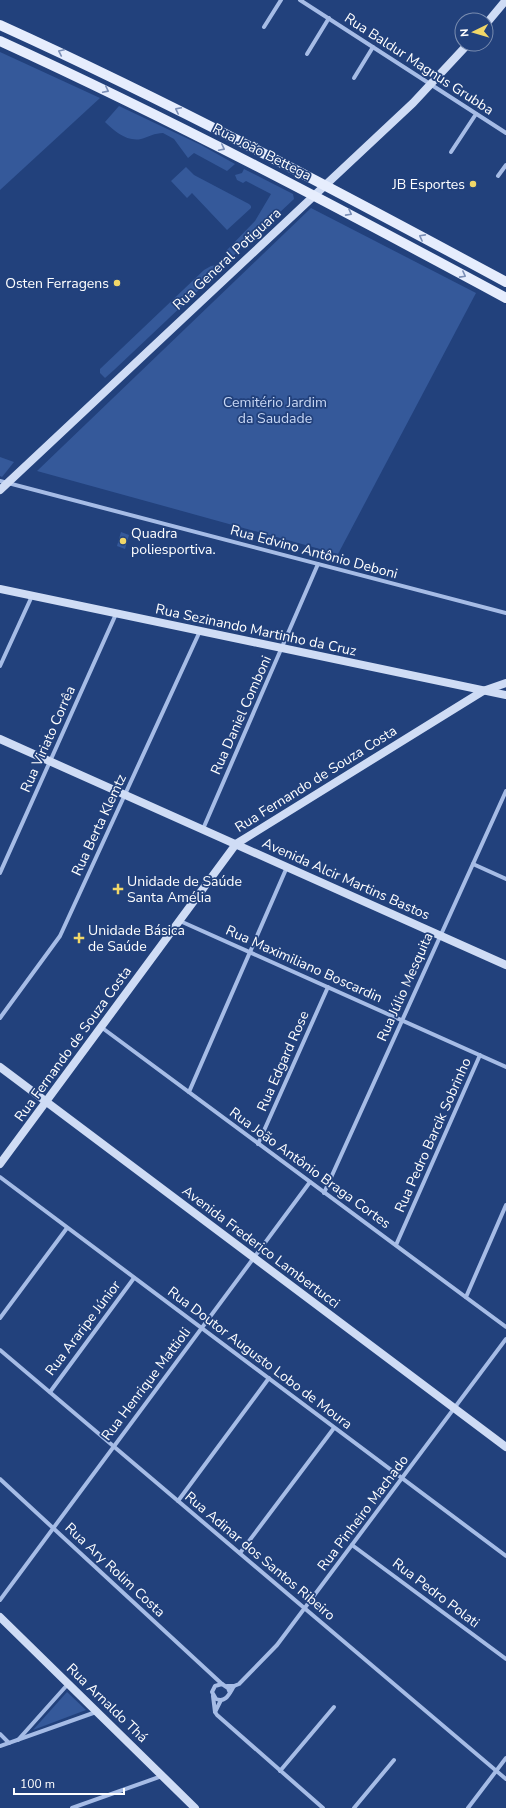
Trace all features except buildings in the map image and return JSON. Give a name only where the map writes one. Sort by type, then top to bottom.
[{"type":"main road","name":"Rua João Bettega","points":[[0,24],[92,67],[326,184],[506,282]]},
{"type":"main road","name":"Rua João Bettega","points":[[0,41],[86,80],[315,195],[506,298]]},
{"type":"main road","points":[[71,73],[76,60]]},
{"type":"main road","points":[[86,80],[92,67]]},
{"type":"street","points":[[264,27],[281,0]]},
{"type":"street","name":"Rua Baldur Magnus Grubba","points":[[300,0],[432,84],[445,96],[506,134]]},
{"type":"street","points":[[494,14],[506,0]]},
{"type":"street","points":[[307,54],[329,18]]},
{"type":"street","points":[[354,78],[373,46]]},
{"type":"street","name":"Rua General Potiguara","points":[[0,490],[4,482],[315,195],[432,84],[461,52]]},
{"type":"street","points":[[451,152],[476,114]]},
{"type":"street","points":[[498,176],[506,165]]},
{"type":"street","name":"Rua Edvino Antônio Deboni","points":[[4,482],[506,614]]},
{"type":"street","name":"Rua Daniel Comboni","points":[[203,830],[318,564]]},
{"type":"street","name":"Rua Sezinando Martinho da Cruz","points":[[0,589],[506,695]]},
{"type":"street","points":[[0,666],[32,596]]},
{"type":"street","name":"Rua Viriato Corrêa","points":[[0,872],[116,614]]},
{"type":"street","name":"Rua Berta Klemtz","points":[[0,1018],[60,938],[200,631]]},
{"type":"street","name":"Rua Fernando de Souza Costa","points":[[0,1164],[236,844],[483,690],[506,683]]},
{"type":"street","name":"Avenida Alcir Martins Bastos","points":[[0,739],[506,965]]},
{"type":"street","name":"Rua Júlio Mesquita","points":[[324,1193],[505,795]]},
{"type":"street","points":[[473,864],[506,879]]},
{"type":"street","points":[[189,1092],[287,867]]},
{"type":"street","name":"Rua Maximiliano Boscardin","points":[[180,921],[506,1067]]},
{"type":"street","name":"Rua Edgard Rose","points":[[258,1144],[328,987]]},
{"type":"street","name":"Rua João Antônio Braga Cortes","points":[[101,1027],[506,1327]]},
{"type":"street","name":"Rua Pedro Barcik Sobrinho","points":[[396,1245],[480,1055]]},
{"type":"street","name":"Avenida Frederico Lambertucci","points":[[0,1068],[506,1447]]},
{"type":"street","name":"Rua Doutor Augusto Lobo de Moura","points":[[0,1178],[506,1556]]},
{"type":"street","name":"Rua Henrique Mattioli","points":[[0,1600],[310,1182]]},
{"type":"street","points":[[466,1297],[506,1205]]},
{"type":"street","points":[[0,1318],[67,1228]]},
{"type":"street","name":"Rua Araripe Júnior","points":[[50,1392],[134,1278]]},
{"type":"street","name":"Rua Pinheiro Machado","points":[[230,1693],[234,1686],[267,1656],[305,1608],[506,1340]]},
{"type":"street","name":"Rua Adinar dos Santos Ribeiro","points":[[0,1350],[506,1779]]},
{"type":"street","points":[[178,1500],[269,1378]]},
{"type":"street","points":[[240,1553],[334,1428]]},
{"type":"street","name":"Rua Ary Rolim Costa","points":[[0,1478],[222,1684]]},
{"type":"street","name":"Rua Pedro Polati","points":[[352,1545],[506,1659]]},
{"type":"street","name":"Rua Arnaldo Thá","points":[[0,1617],[195,1808]]},
{"type":"street","points":[[215,1678],[215,1686],[212,1692],[215,1712],[323,1808]]},
{"type":"street","points":[[18,1740],[68,1684]]},
{"type":"street","points":[[215,1686],[222,1684],[226,1686],[234,1686]]},
{"type":"street","points":[[215,1712],[222,1700],[230,1693],[226,1686]]},
{"type":"street","points":[[213,1696],[216,1699],[222,1700]]},
{"type":"street","points":[[280,1771],[334,1707]]},
{"type":"street","points":[[0,1746],[97,1712]]},
{"type":"street","points":[[0,1734],[9,1743]]},
{"type":"street","points":[[468,1808],[506,1758]]},
{"type":"street","points":[[354,1808],[394,1760]]},
{"type":"street","points":[[72,1808],[162,1776]]},
{"type":"green space","points":[[0,52],[100,98],[0,190]]},
{"type":"green space","points":[[119,106],[201,145],[235,164],[227,171],[194,153],[188,158],[174,139],[163,133],[154,134],[136,140],[121,135],[105,122]]},
{"type":"green space","points":[[186,167],[194,175],[249,204],[251,208],[227,230],[192,193],[187,198],[171,181]]},
{"type":"green space","points":[[244,169],[293,194],[294,199],[231,258],[226,251],[255,221],[271,194],[246,181],[243,183],[237,180],[235,175],[242,173]]},
{"type":"green space","name":"Cemitério Jardim da Saudade","points":[[311,208],[476,293],[338,554],[37,471]]},
{"type":"green space","points":[[217,265],[221,269],[114,370],[105,378],[100,373],[100,369],[204,270],[211,266]]},
{"type":"green space","points":[[0,457],[14,462],[2,477],[0,476]]},
{"type":"green space","name":"Quadra poliesportiva.","points":[[121,532],[129,535],[125,549],[117,546]]},
{"type":"green space","points":[[67,1692],[86,1710],[33,1730]]},
{"type":"place","name":"JB Esportes","points":[[473,184]]},
{"type":"place","name":"Osten Ferragens","points":[[117,283]]},
{"type":"place","name":"Quadra poliesportiva.","points":[[123,541]]},
{"type":"place","name":"Unidade de Saúde Santa Amélia","points":[[118,889]]},
{"type":"place","name":"Unidade Básica de Saúde","points":[[79,938]]}]
